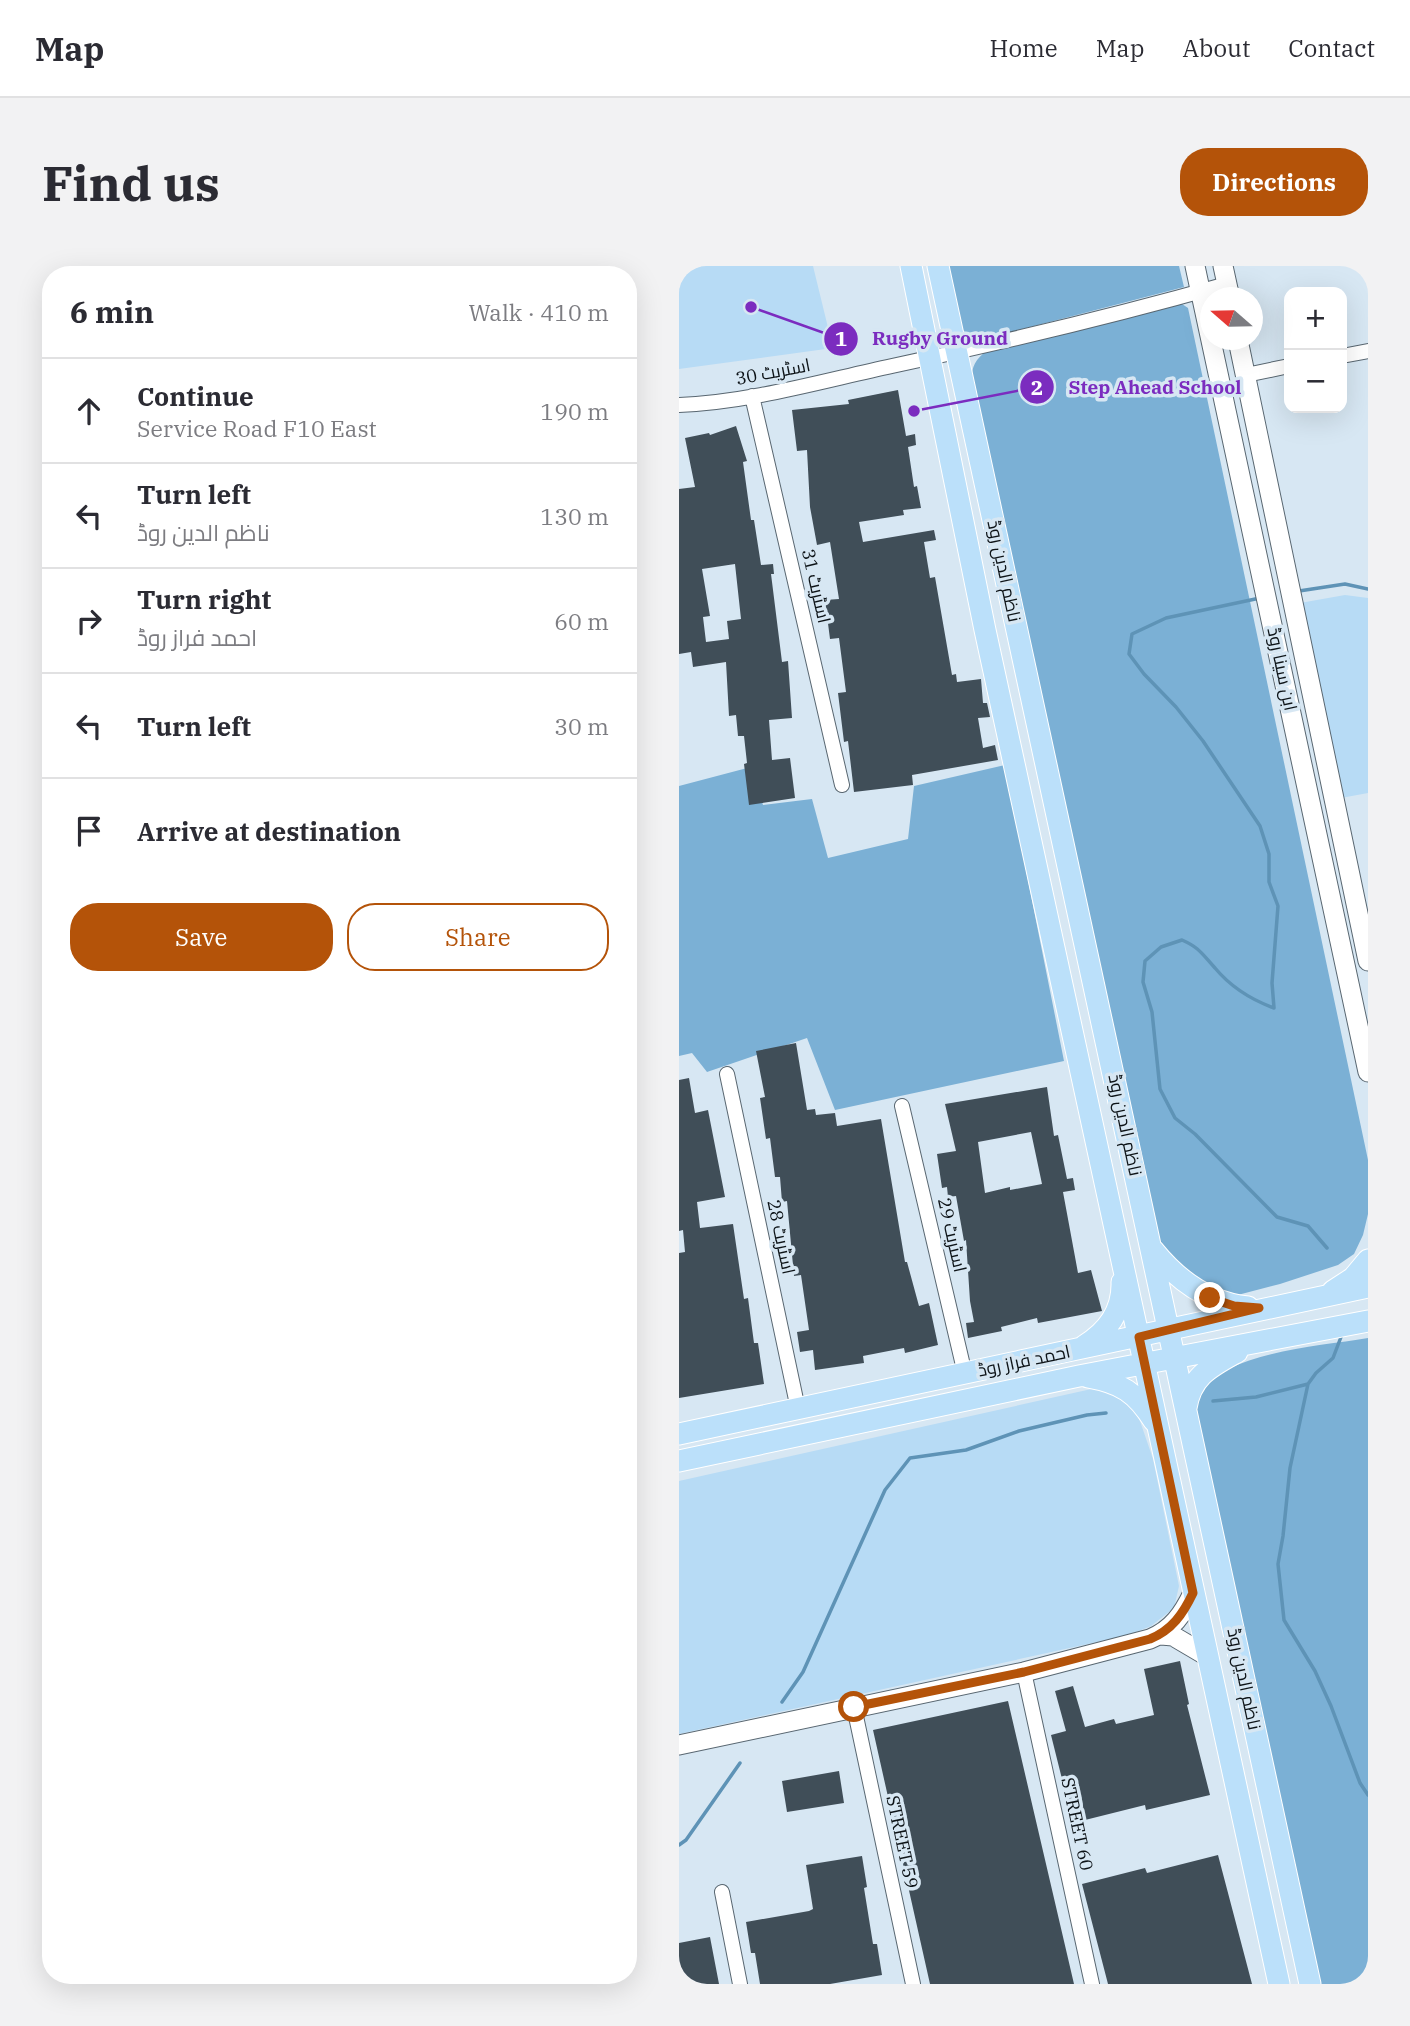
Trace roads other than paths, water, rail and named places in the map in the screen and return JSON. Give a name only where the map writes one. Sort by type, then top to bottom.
[{"type":"main road","name":"ناظم الدین روڈ","points":[[911,266],[988,643],[1279,1984]]},
{"type":"main road","name":"ناظم الدین روڈ","points":[[938,266],[1310,1984]]},
{"type":"main road","name":"ابن سینا روڈ","points":[[1195,266],[1200,292]]},
{"type":"main road","name":"ابن سینا روڈ","points":[[1213,350],[1368,1072]]},
{"type":"main road","name":"ابن سینا روڈ","points":[[1240,350],[1368,961]]},
{"type":"main road","points":[[1309,801],[1333,796]]},
{"type":"main road","points":[[1152,1249],[1178,1277],[1210,1298],[1234,1306],[1259,1308]]},
{"type":"main road","points":[[1079,1349],[1101,1335],[1115,1316],[1122,1290],[1122,1258]]},
{"type":"main road","points":[[1325,1296],[1353,1278],[1368,1260]]},
{"type":"main road","name":"احمد فراز روڈ","points":[[679,1434],[1139,1337],[1259,1308],[1368,1287]]},
{"type":"main road","name":"احمد فراز روڈ","points":[[679,1461],[1079,1376],[1368,1321]]},
{"type":"main road","points":[[1344,1326],[1368,1329]]},
{"type":"main road","points":[[1186,1412],[1189,1393],[1199,1377],[1211,1366],[1251,1344]]},
{"type":"main road","points":[[1079,1376],[1108,1381],[1128,1389],[1145,1406],[1159,1428]]},
{"type":"main road","points":[[1161,1635],[1185,1611],[1193,1593]]},
{"type":"main road","points":[[679,1745],[1024,1672],[1161,1635],[1173,1636],[1207,1656]]},
{"type":"main road","points":[[1233,1770],[1262,1762]]},
{"type":"street","name":"اسٹریٹ 30","points":[[679,405],[752,396],[956,354],[1200,292]]},
{"type":"street","points":[[1347,355],[1368,351]]},
{"type":"street","points":[[1246,375],[1284,367]]},
{"type":"street","name":"اسٹریٹ 31","points":[[752,396],[842,785]]},
{"type":"street","name":"اسٹریٹ 28","points":[[727,1074],[798,1409]]},
{"type":"street","name":"اسٹریٹ 29","points":[[902,1105],[965,1374]]},
{"type":"street","name":"STREET 60","points":[[1024,1672],[1092,1984]]},
{"type":"street","name":"STREET 59","points":[[854,1707],[913,1984]]},
{"type":"street","points":[[722,1892],[740,1984]]},
{"type":"waterway","points":[[1299,591],[1345,584],[1368,589]]},
{"type":"waterway","points":[[1260,598],[1166,618],[1132,634],[1129,654],[1203,741],[1260,826],[1269,854],[1269,882],[1278,906],[1272,983],[1274,1008],[1234,986],[1197,949],[1182,940],[1161,947],[1145,961],[1143,982],[1152,1012],[1160,1089],[1175,1118],[1195,1134],[1277,1217],[1308,1226],[1327,1248]]},
{"type":"waterway","points":[[1341,1337],[1333,1358],[1308,1384],[1290,1468],[1278,1564],[1284,1620],[1315,1671],[1360,1783],[1368,1795]]},
{"type":"waterway","points":[[1213,1401],[1256,1397],[1308,1384]]},
{"type":"waterway","points":[[782,1702],[803,1672],[885,1490],[910,1458],[966,1450],[1019,1431],[1106,1413]]},
{"type":"waterway","points":[[679,1845],[686,1840],[740,1763]]},
{"type":"place","name":"Rugby Ground","points":[[751,307]]},
{"type":"place","name":"Step Ahead School","points":[[914,411]]}]
